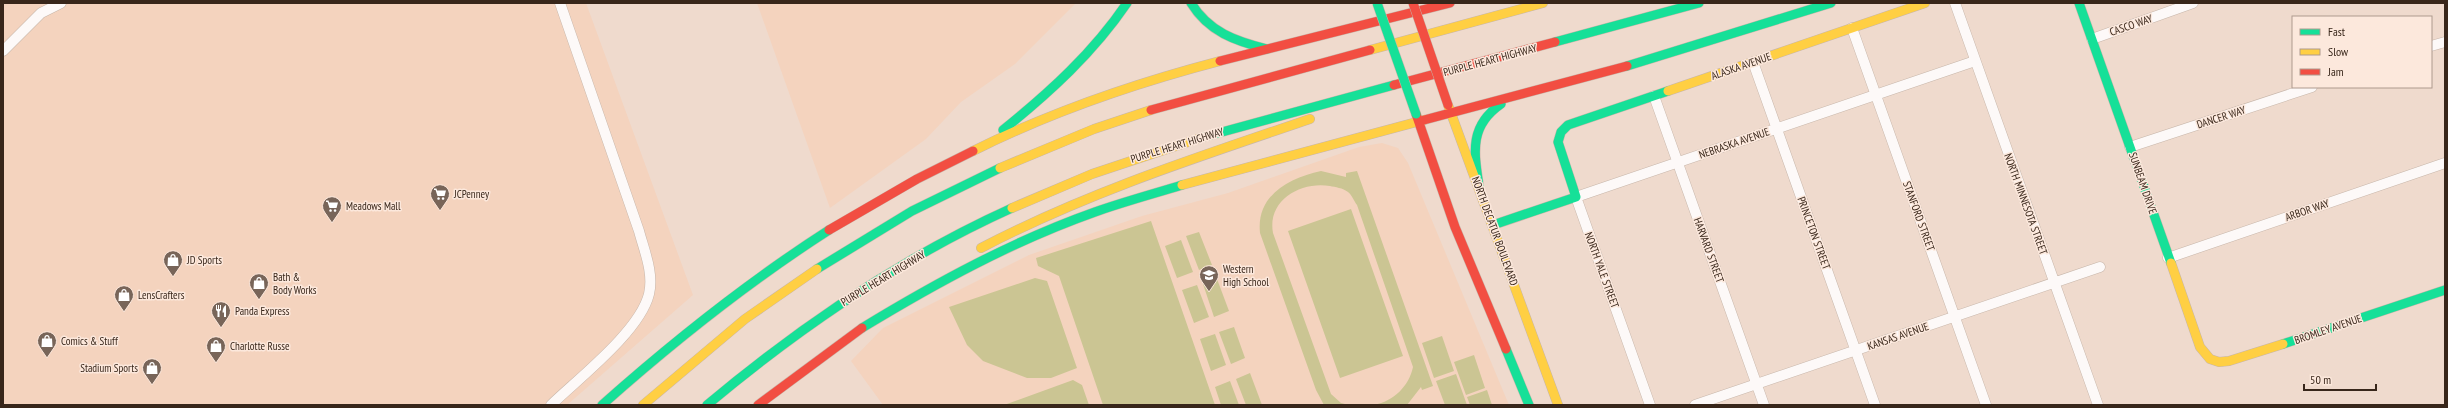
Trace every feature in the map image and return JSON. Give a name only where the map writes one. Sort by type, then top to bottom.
[{"type":"main road","points":[[984,145],[1041,100],[1065,78],[1094,47],[1126,3]]},
{"type":"main road","points":[[1191,3],[1203,22],[1219,34],[1234,40],[1271,50]]},
{"type":"main road","points":[[1377,3],[1459,237],[1529,405]]},
{"type":"main road","name":"NORTH DECATUR BOULEVARD","points":[[1413,3],[1449,110],[1479,186],[1558,405]]},
{"type":"main road","points":[[602,405],[696,323],[785,256],[885,195],[984,145],[1059,113],[1130,88],[1450,3]]},
{"type":"main road","points":[[643,405],[725,334],[815,270],[919,208],[996,169],[1081,134],[1164,106],[1543,3]]},
{"type":"main road","name":"PURPLE HEART HIGHWAY","points":[[707,405],[786,342],[862,289],[948,239],[1042,194],[1101,170],[1173,145],[1700,3]]},
{"type":"main road","points":[[758,405],[815,361],[905,302],[1014,245],[1111,206],[1200,179],[1417,118],[1449,110],[1507,100],[1642,63],[1831,3]]},
{"type":"main road","name":"ALASKA AVENUE","points":[[1560,133],[1571,124],[1925,3]]},
{"type":"main road","name":"SUNBEAM DRIVE","points":[[2079,3],[2200,347],[2211,361]]},
{"type":"main road","points":[[975,252],[1032,221],[1115,186],[1493,59]]},
{"type":"main road","points":[[1479,186],[1475,149],[1478,127],[1490,111],[1507,100]]},
{"type":"main road","name":"NORTH YALE STREET","points":[[1560,133],[1559,144],[1576,197]]},
{"type":"main road","name":"NEBRASKA AVENUE","points":[[1493,225],[1576,197]]},
{"type":"main road","points":[[905,302],[931,278],[951,266]]},
{"type":"main road","name":"BROMLEY AVENUE","points":[[2211,361],[2219,363],[2235,360],[2445,290]]},
{"type":"street","points":[[3,51],[41,12],[61,3]]},
{"type":"street","points":[[551,405],[610,350],[635,322],[644,306],[650,286],[647,259],[560,3]]},
{"type":"street","name":"NORTH MINNESOTA STREET","points":[[1955,3],[2098,405]]},
{"type":"street","name":"CASCO WAY","points":[[2092,39],[2194,3]]},
{"type":"street","name":"STANFORD STREET","points":[[1852,28],[1986,405]]},
{"type":"street","points":[[2432,46],[2445,42]]},
{"type":"street","name":"NEBRASKA AVENUE","points":[[1576,197],[1975,61]]},
{"type":"street","name":"PRINCETON STREET","points":[[1753,62],[1875,405]]},
{"type":"street","name":"DANCER WAY","points":[[2130,147],[2309,88]]},
{"type":"street","name":"HARVARD STREET","points":[[1654,96],[1764,405]]},
{"type":"street","name":"ARBOR WAY","points":[[2168,258],[2445,163]]},
{"type":"street","name":"NORTH YALE STREET","points":[[1576,197],[1650,405]]},
{"type":"street","name":"KANSAS AVENUE","points":[[1696,405],[2100,267]]},
{"type":"shaded area","points":[[3,3],[586,3],[693,295],[567,405],[3,405]]},
{"type":"shaded area","points":[[757,3],[1076,3],[1015,64],[961,102],[926,139],[830,208]]},
{"type":"shaded area","name":"Western High School","points":[[1382,143],[1398,148],[1408,163],[1509,405],[883,405],[851,361],[883,328],[1029,255],[1142,216],[1228,193],[1359,147]]},
{"type":"shaded area","points":[[1321,171],[1346,177],[1346,173],[1357,171],[1433,386],[1422,390],[1421,387],[1407,405],[1374,405],[1388,400],[1400,392],[1408,380],[1413,367],[1357,205],[1351,195],[1346,191],[1330,186],[1319,185],[1298,190],[1288,195],[1275,211],[1273,221],[1273,233],[1331,394],[1341,403],[1349,405],[1324,405],[1316,390],[1260,233],[1260,220],[1263,208],[1277,190],[1297,178]]},
{"type":"shaded area","points":[[1351,209],[1403,356],[1340,378],[1288,231]]},
{"type":"shaded area","points":[[1151,221],[1215,405],[1103,405],[1059,276],[1038,266],[1036,258]]},
{"type":"shaded area","points":[[1199,232],[1212,265],[1199,270],[1186,236]]},
{"type":"shaded area","points":[[1181,240],[1193,272],[1177,278],[1165,246]]},
{"type":"shaded area","points":[[1035,278],[1047,281],[1077,368],[1051,378],[1027,378],[983,361],[967,345],[949,307]]},
{"type":"shaded area","points":[[1217,279],[1229,311],[1214,317],[1203,284]]},
{"type":"shaded area","points":[[1197,285],[1209,317],[1194,323],[1182,290]]},
{"type":"shaded area","points":[[1234,327],[1245,358],[1231,364],[1219,332]]},
{"type":"shaded area","points":[[1215,334],[1226,365],[1211,371],[1200,339]]},
{"type":"shaded area","points":[[1442,336],[1454,371],[1434,378],[1422,343]]},
{"type":"shaded area","points":[[1474,355],[1485,388],[1466,395],[1454,362]]},
{"type":"shaded area","points":[[1250,373],[1262,405],[1246,405],[1236,379]]},
{"type":"shaded area","points":[[1456,374],[1467,405],[1445,405],[1436,381]]},
{"type":"shaded area","points":[[1073,380],[1082,385],[1089,405],[1004,405]]},
{"type":"shaded area","points":[[1230,381],[1239,405],[1221,405],[1215,387]]},
{"type":"shaded area","points":[[1487,390],[1492,405],[1470,405],[1467,397]]},
{"type":"traffic: fast","points":[[1003,130],[1070,71],[1100,39],[1127,3]]},
{"type":"traffic: fast","points":[[1191,3],[1206,21],[1224,34],[1244,43],[1267,49]]},
{"type":"traffic: fast","points":[[1377,3],[1416,114]]},
{"type":"traffic: fast","points":[[1555,42],[1699,3]]},
{"type":"traffic: fast","points":[[1627,66],[1831,3]]},
{"type":"traffic: fast","points":[[2079,3],[2171,263]]},
{"type":"traffic: fast","points":[[1200,138],[1394,85]]},
{"type":"traffic: fast","points":[[1493,225],[1576,197],[1558,142],[1561,132],[1568,125],[1668,91]]},
{"type":"traffic: fast","points":[[1479,186],[1475,151],[1476,140],[1483,121],[1501,104]]},
{"type":"traffic: fast","points":[[817,269],[912,211],[1000,168]]},
{"type":"traffic: fast","points":[[862,328],[947,279],[1034,236],[1064,223],[1106,208],[1182,185]]},
{"type":"traffic: fast","points":[[707,405],[778,348],[853,296],[931,249],[1012,208]]},
{"type":"traffic: fast","points":[[602,405],[656,358],[712,313],[769,270],[829,230]]},
{"type":"traffic: fast","points":[[2283,344],[2445,290]]},
{"type":"traffic: fast","points":[[1506,349],[1529,405]]},
{"type":"traffic: slow","points":[[1370,50],[1543,3]]},
{"type":"traffic: slow","points":[[1668,91],[1925,3]]},
{"type":"traffic: slow","points":[[973,151],[1063,111],[1157,79],[1220,61]]},
{"type":"traffic: slow","points":[[1448,105],[1558,405]]},
{"type":"traffic: slow","points":[[1000,168],[1094,129],[1151,110]]},
{"type":"traffic: slow","points":[[981,248],[1021,228],[1102,193],[1184,162],[1310,119]]},
{"type":"traffic: slow","points":[[1182,185],[1424,120]]},
{"type":"traffic: slow","points":[[1012,208],[1092,174],[1200,138]]},
{"type":"traffic: slow","points":[[2171,263],[2200,347],[2210,359],[2219,362],[2229,361],[2283,344]]},
{"type":"traffic: slow","points":[[643,405],[745,319],[817,269]]},
{"type":"traffic: jam","points":[[1413,3],[1448,105]]},
{"type":"traffic: jam","points":[[1220,61],[1450,3]]},
{"type":"traffic: jam","points":[[1394,85],[1555,42]]},
{"type":"traffic: jam","points":[[1151,110],[1370,50]]},
{"type":"traffic: jam","points":[[1424,120],[1627,66]]},
{"type":"traffic: jam","points":[[1416,114],[1455,227],[1506,349]]},
{"type":"traffic: jam","points":[[829,230],[917,179],[973,151]]},
{"type":"traffic: jam","points":[[758,405],[862,328]]},
{"type":"place","name":"JCPenney","points":[[440,211]]},
{"type":"place","name":"Meadows Mall","points":[[332,223]]},
{"type":"place","name":"JD Sports","points":[[173,277]]},
{"type":"place","name":"Western High School","points":[[1209,292]]},
{"type":"place","name":"Bath & Body Works","points":[[259,300]]},
{"type":"place","name":"LensCrafters","points":[[124,312]]},
{"type":"place","name":"Panda Express","points":[[221,328]]},
{"type":"place","name":"Comics & Stuff","points":[[47,358]]},
{"type":"place","name":"Charlotte Russe","points":[[216,363]]},
{"type":"place","name":"Stadium Sports","points":[[152,385]]}]
